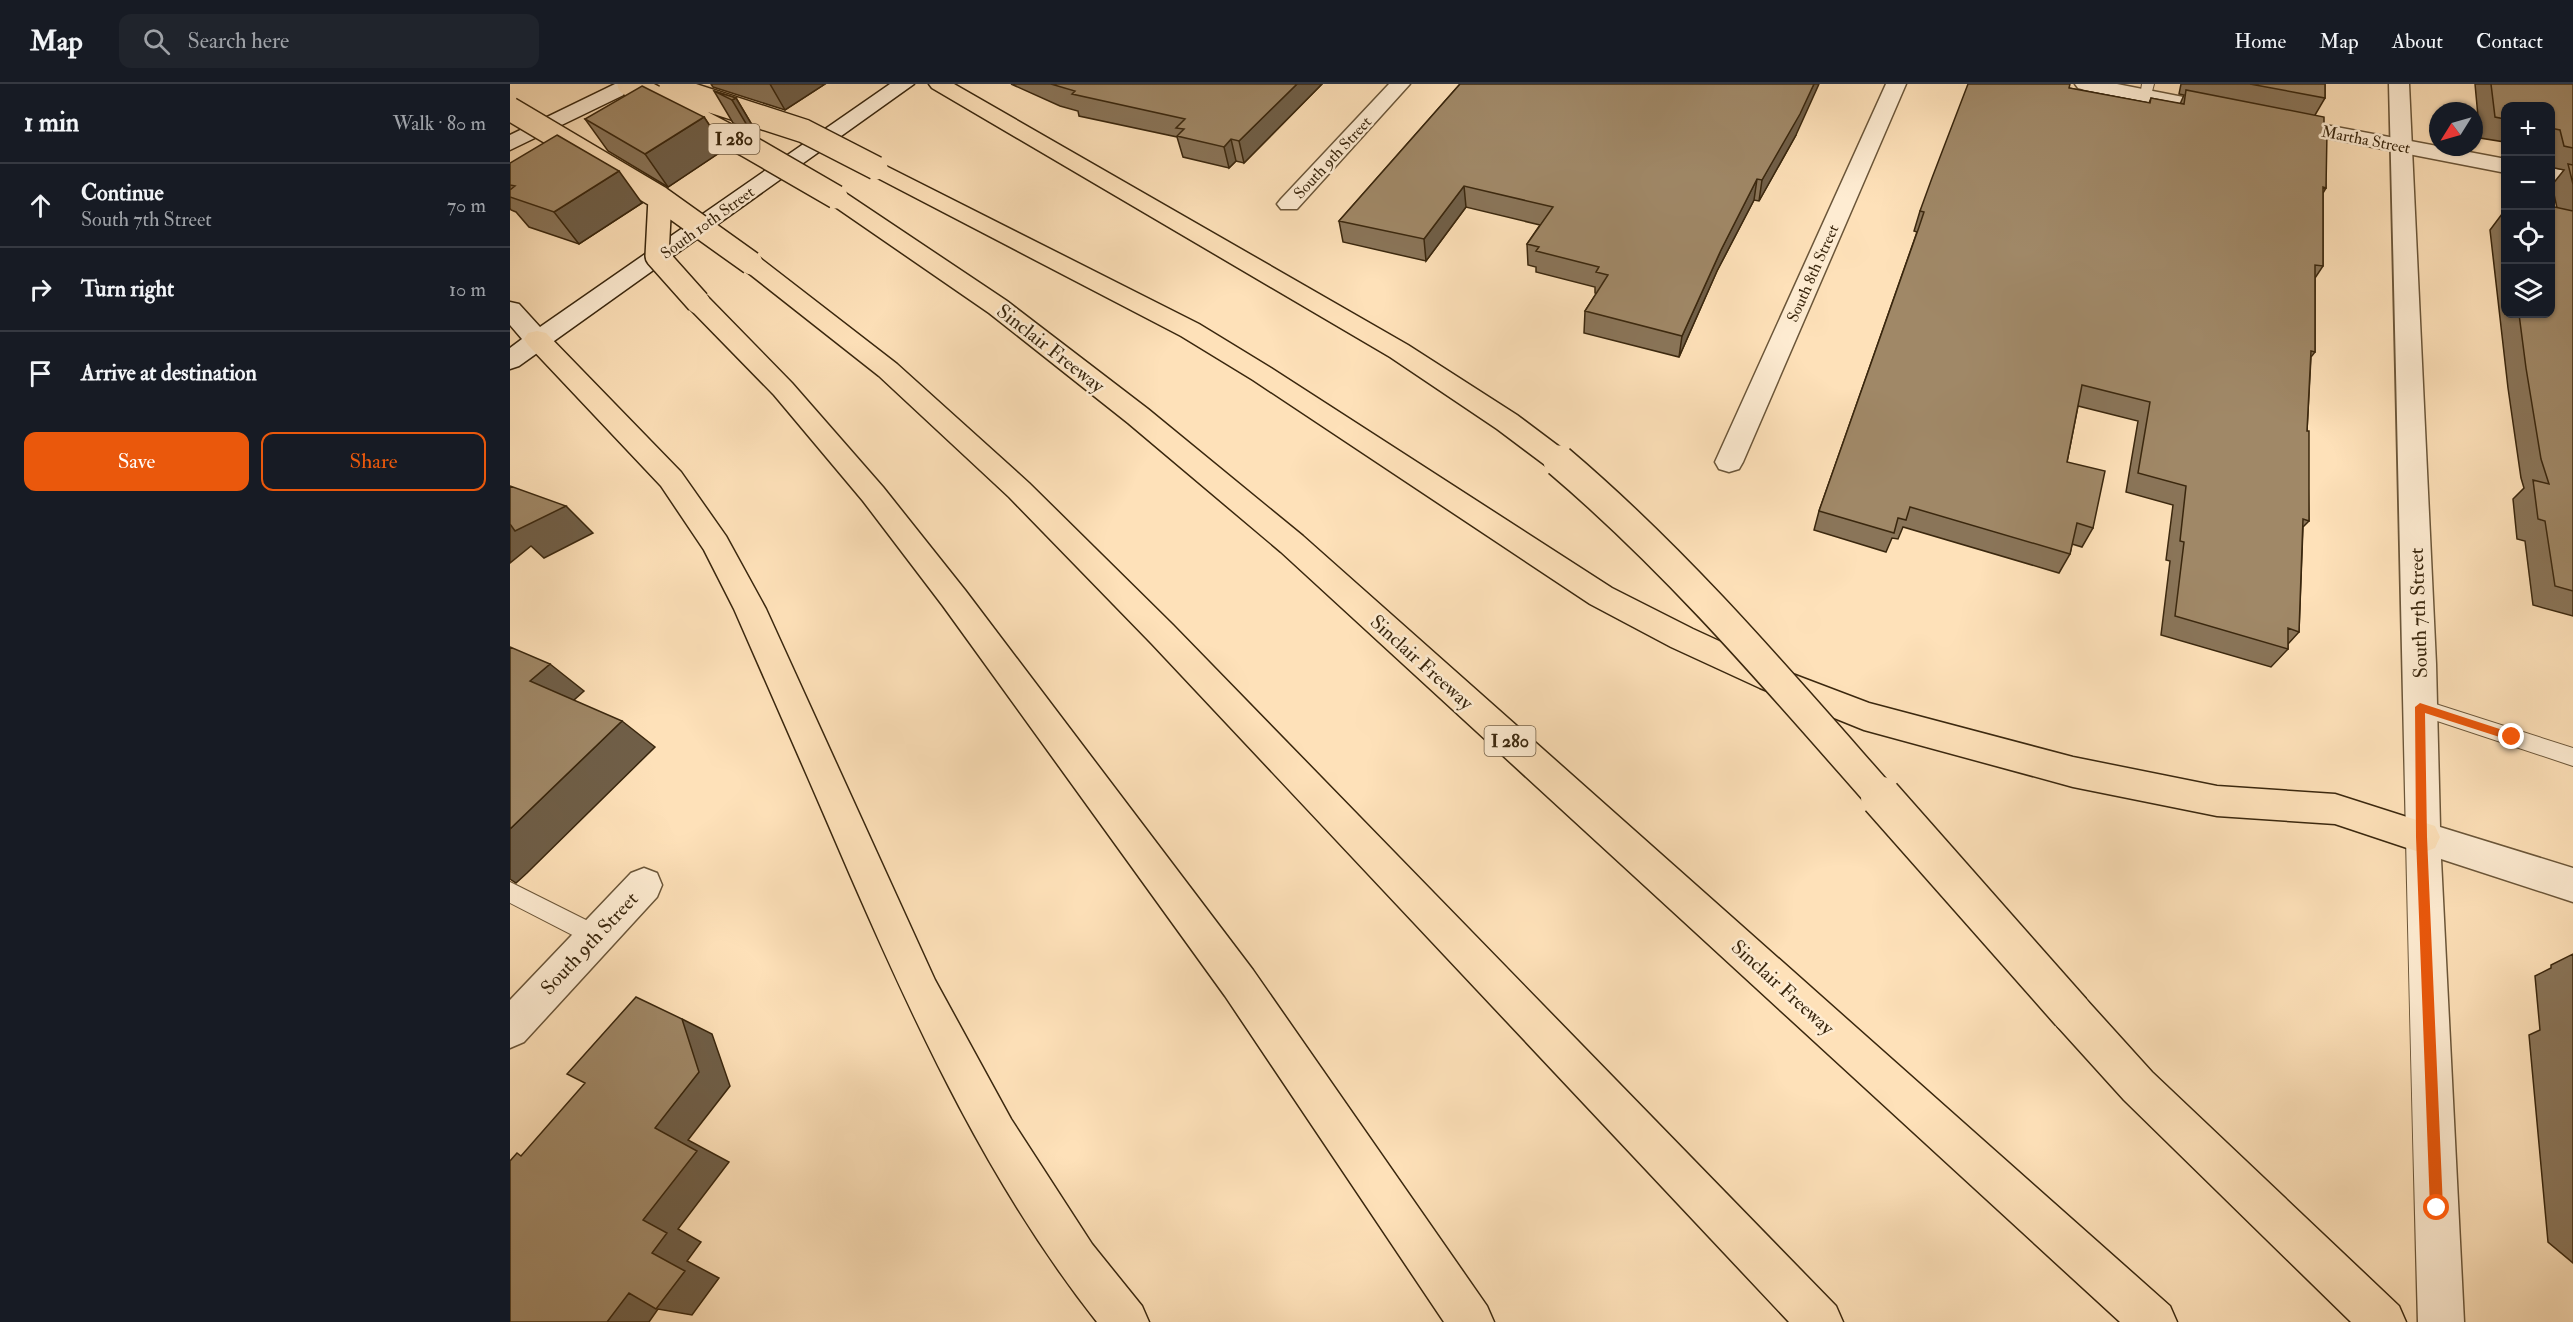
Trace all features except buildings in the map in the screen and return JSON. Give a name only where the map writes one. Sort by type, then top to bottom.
[{"type":"highway","name":"Sinclair Freeway","points":[[630,84],[748,146],[837,197],[998,307],[1138,416],[1292,544],[2154,1322]]},
{"type":"highway","points":[[657,84],[804,131],[1190,330],[1262,374],[1601,596],[1682,638],[1770,679],[1864,716],[2073,772],[2217,801],[2335,809],[2422,837]]},
{"type":"highway","points":[[939,84],[1398,351],[1478,402],[1559,460],[1620,513],[1734,630],[2070,1012],[2138,1086],[2383,1322]]},
{"type":"highway","points":[[510,110],[660,198],[751,263],[888,370],[1019,490],[1162,634],[1820,1322]]},
{"type":"highway","points":[[660,198],[657,256],[698,302],[783,389],[873,494],[954,598],[1239,983],[1471,1322]]},
{"type":"highway","points":[[537,339],[671,479],[715,544],[750,609],[937,1023],[996,1134],[1076,1260],[1126,1322]]},
{"type":"street","points":[[510,143],[630,84]]},
{"type":"street","name":"South 10th Street","points":[[510,360],[904,84]]},
{"type":"street","name":"South 9th Street","points":[[1288,204],[1400,84]]},
{"type":"street","name":"South 8th Street","points":[[1729,462],[1896,84]]},
{"type":"street","name":"Martha Street","points":[[2085,84],[2147,90],[2256,118],[2501,165]]},
{"type":"street","name":"South 7th Street","points":[[2399,84],[2420,707],[2422,837],[2441,1322]]},
{"type":"street","points":[[2555,176],[2573,179]]},
{"type":"street","points":[[510,310],[537,339]]},
{"type":"street","points":[[2422,837],[2573,885]]},
{"type":"street","name":"South 9th Street","points":[[510,1029],[644,885]]},
{"type":"lane","points":[[2420,707],[2573,757]]},
{"type":"lane","points":[[510,892],[596,936]]},
{"type":"route","points":[[2437,1208],[2422,837],[2420,707],[2512,737]]}]
